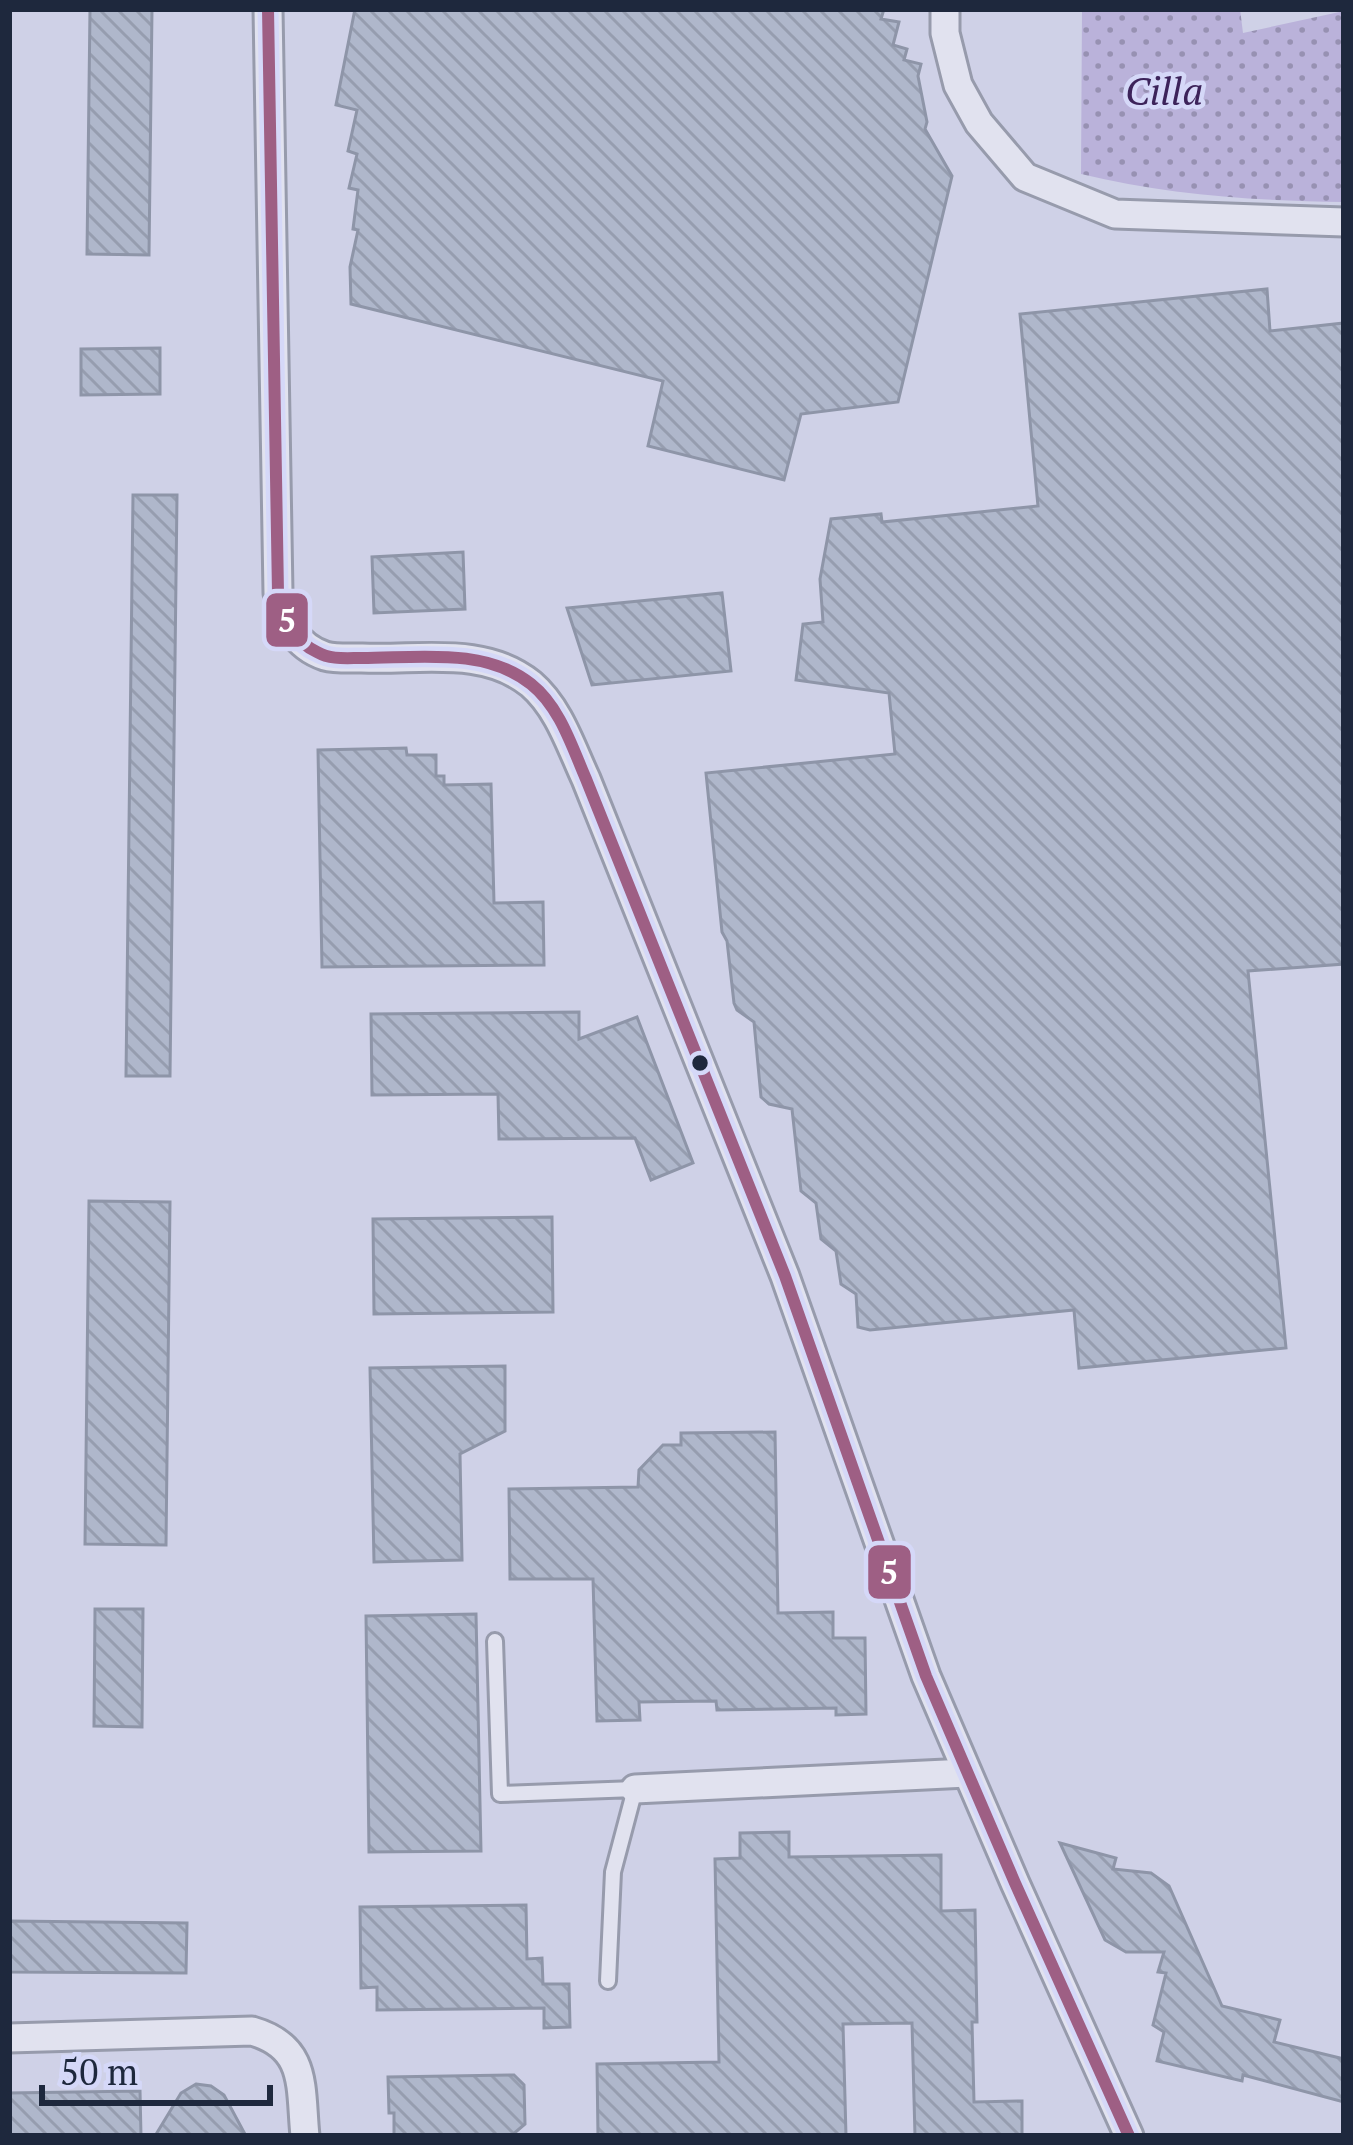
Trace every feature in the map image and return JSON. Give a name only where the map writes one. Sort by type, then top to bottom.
[{"type":"street","points":[[268,9],[278,593],[283,616],[295,636],[327,657],[462,657],[501,666],[531,684],[553,709],[586,779],[784,1276],[926,1676],[1129,2136]]},
{"type":"street","points":[[945,9],[945,33],[958,85],[979,124],[1025,177],[1115,214],[1344,222]]},
{"type":"street","points":[[635,1789],[967,1773]]},
{"type":"street","points":[[9,2038],[252,2031],[274,2037],[289,2050],[295,2064],[304,2136]]},
{"type":"lane","points":[[495,1641],[500,1794],[635,1789],[613,1872],[608,1981]]},
{"type":"green space","name":"Cilla","points":[[1082,9],[1240,9],[1243,33],[1344,11],[1344,202],[1212,195],[1081,174]]},
{"type":"building","points":[[90,9],[152,9],[149,255],[87,254]]},
{"type":"building","points":[[355,9],[884,9],[881,19],[899,22],[893,45],[907,49],[904,60],[921,64],[918,76],[925,129],[952,176],[898,402],[801,414],[784,480],[648,446],[663,381],[351,304],[358,190],[349,188],[357,154],[348,151],[357,110],[336,105]]},
{"type":"building","points":[[1267,289],[1270,331],[1344,323],[1344,964],[1248,971],[1286,1348],[1079,1368],[1074,1310],[870,1330],[858,1327],[856,1294],[841,1284],[836,1251],[821,1239],[816,1203],[801,1191],[792,1109],[769,1104],[761,1097],[754,1022],[734,1003],[706,773],[895,754],[889,693],[796,680],[803,624],[823,622],[820,579],[831,519],[881,514],[882,522],[1038,506],[1020,314]]},
{"type":"building","points":[[160,348],[160,394],[81,395],[81,349]]},
{"type":"building","points":[[133,495],[177,495],[170,1076],[126,1076]]},
{"type":"building","points":[[463,552],[465,609],[374,613],[372,557]]},
{"type":"building","points":[[722,593],[731,671],[592,685],[567,608]]},
{"type":"building","points":[[406,748],[407,755],[436,755],[436,776],[444,776],[444,785],[491,784],[494,903],[543,902],[544,965],[322,967],[318,750]]},
{"type":"building","points":[[579,1012],[579,1039],[637,1017],[693,1163],[651,1180],[635,1138],[499,1139],[498,1094],[372,1095],[371,1014]]},
{"type":"building","points":[[89,1201],[170,1202],[166,1545],[85,1544]]},
{"type":"building","points":[[552,1217],[553,1312],[374,1314],[373,1219]]},
{"type":"building","points":[[505,1366],[505,1431],[460,1454],[462,1560],[374,1562],[370,1368]]},
{"type":"building","points":[[775,1432],[778,1613],[833,1612],[833,1638],[865,1638],[866,1714],[836,1715],[836,1708],[717,1710],[716,1701],[639,1702],[640,1720],[597,1721],[593,1579],[510,1579],[509,1489],[638,1487],[639,1470],[663,1445],[681,1445],[681,1433]]},
{"type":"building","points":[[95,1609],[143,1609],[142,1727],[94,1726]]},
{"type":"building","points":[[476,1614],[481,1851],[369,1852],[366,1616]]},
{"type":"building","points":[[789,1832],[789,1857],[941,1855],[941,1911],[975,1910],[974,2102],[1022,2101],[1022,2136],[915,2136],[912,2023],[843,2024],[846,2136],[598,2136],[597,2064],[719,2062],[715,1859],[740,1858],[740,1833]]},
{"type":"building","points":[[1060,1843],[1116,1858],[1113,1869],[1151,1873],[1169,1886],[1222,2006],[1280,2020],[1274,2042],[1344,2059],[1344,2102],[1243,2075],[1242,2081],[1157,2061],[1164,2032],[1153,2025],[1166,1973],[1158,1972],[1164,1952],[1126,1952],[1105,1940]]},
{"type":"building","points":[[526,1905],[527,1959],[542,1958],[543,1984],[569,1984],[570,2027],[544,2028],[544,2008],[377,2010],[377,1987],[361,1988],[360,1907]]},
{"type":"building","points":[[9,1921],[187,1923],[186,1973],[9,1972]]},
{"type":"building","points":[[514,2075],[524,2085],[525,2124],[511,2136],[394,2136],[388,2077]]},
{"type":"building","points":[[196,2084],[211,2086],[224,2095],[246,2136],[155,2136],[181,2093]]},
{"type":"building","points":[[140,2091],[141,2136],[9,2136],[9,2093]]},
{"type":"transit line","name":"5","points":[[268,9],[278,593],[287,619],[302,642],[328,656],[450,657],[493,664],[531,684],[557,716],[785,1276],[926,1676],[1129,2136]]}]
